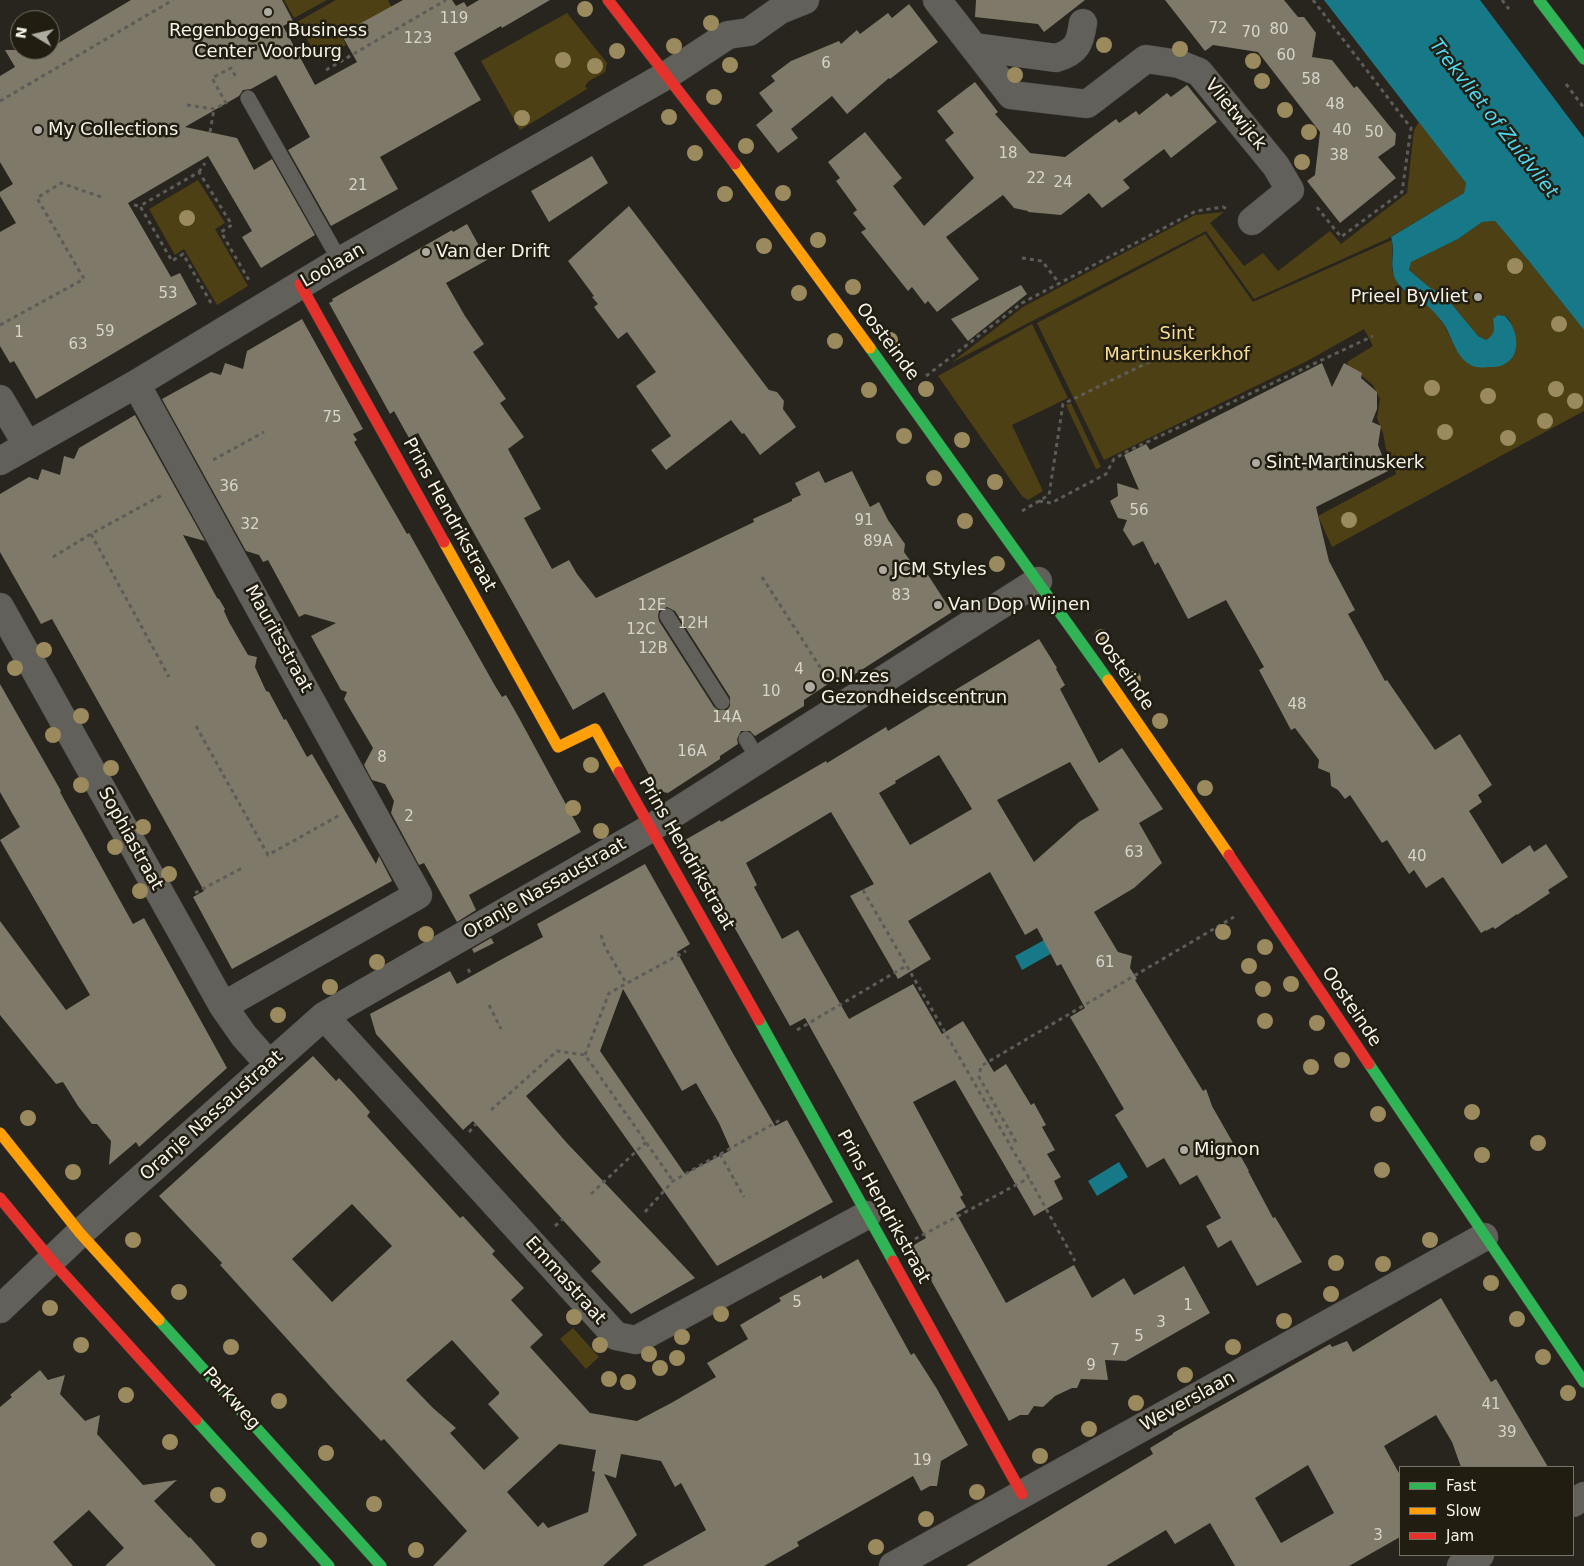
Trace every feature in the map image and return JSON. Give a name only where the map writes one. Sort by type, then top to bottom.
[{"type":"street","name":"Oosteinde","points":[[608,0],[667,75],[903,393],[1140,725],[1484,1237],[1584,1382]]},
{"type":"street","points":[[667,75],[728,35],[749,32],[780,10],[805,0]]},
{"type":"street","name":"Vlietwijck","points":[[938,0],[1011,95],[1087,104],[1146,59],[1179,64],[1199,72],[1276,166],[1290,190]]},
{"type":"street","points":[[1539,0],[1584,59]]},
{"type":"street","points":[[974,47],[1056,58],[1067,55],[1075,49],[1080,38],[1083,23]]},
{"type":"street","name":"Loolaan","points":[[0,461],[265,308],[300,284],[667,75]]},
{"type":"street","points":[[1252,221],[1290,190]]},
{"type":"street","name":"Prins Hendrikstraat","points":[[300,284],[558,747],[594,729],[773,1044],[1022,1494]]},
{"type":"street","name":"Mauritsstraat","points":[[136,384],[418,894],[223,1006]]},
{"type":"street","points":[[0,399],[27,445]]},
{"type":"street","name":"Oranje Nassaustraat","points":[[80,1233],[324,1016],[651,828],[752,749],[844,705],[1038,581]]},
{"type":"street","name":"Sophiastraat","points":[[0,607],[223,1006],[244,1036],[269,1064]]},
{"type":"street","name":"Emmastraat","points":[[324,1016],[616,1336],[636,1340],[867,1215]]},
{"type":"street","name":"Parkweg","points":[[0,1133],[80,1233],[381,1566]]},
{"type":"street","points":[[0,1198],[52,1261],[329,1566]]},
{"type":"street","points":[[0,1309],[80,1233]]},
{"type":"street","name":"Weverslaan","points":[[893,1566],[1484,1237]]},
{"type":"street","points":[[1460,1566],[1478,1556]]},
{"type":"lane","points":[[248,98],[340,261]]},
{"type":"lane","points":[[667,616],[722,702]]},
{"type":"path","points":[[0,101],[173,0]]},
{"type":"path","points":[[326,70],[446,0]]},
{"type":"path","points":[[1290,190],[1303,191],[1341,237],[1402,192],[1411,128],[1313,0]]},
{"type":"path","points":[[187,105],[214,109],[226,103],[212,78],[231,68],[248,98]]},
{"type":"path","points":[[210,132],[214,109]]},
{"type":"path","points":[[134,205],[140,206],[199,172],[205,163]]},
{"type":"path","points":[[199,172],[232,225],[221,232],[265,308]]},
{"type":"path","points":[[0,325],[84,279],[37,198],[61,183],[104,198]]},
{"type":"path","points":[[140,206],[172,260],[182,254],[227,330]]},
{"type":"path","points":[[903,393],[1022,303],[1196,211],[1223,207],[1252,221]]},
{"type":"path","points":[[1022,258],[1042,261],[1059,283]]},
{"type":"path","points":[[1039,501],[1051,503],[1106,474],[1114,459],[1126,452],[1373,336]]},
{"type":"path","points":[[998,526],[1049,496],[1063,404],[1188,343]]},
{"type":"path","points":[[53,557],[264,432]]},
{"type":"path","points":[[91,534],[169,677]]},
{"type":"path","points":[[762,578],[844,705]]},
{"type":"path","points":[[196,726],[268,854],[367,800]]},
{"type":"path","points":[[168,908],[242,868]]},
{"type":"path","points":[[863,890],[1075,1261]]},
{"type":"path","points":[[1016,1142],[979,1077],[981,1066],[1260,901]]},
{"type":"path","points":[[602,935],[605,947],[626,983]]},
{"type":"path","points":[[585,1055],[609,993],[713,937]]},
{"type":"path","points":[[773,1044],[906,966]]},
{"type":"path","points":[[489,1005],[501,1029]]},
{"type":"path","points":[[491,1110],[557,1051],[585,1055],[673,1181]]},
{"type":"path","points":[[645,1212],[673,1181],[806,1105]]},
{"type":"path","points":[[591,1194],[646,1142]]},
{"type":"path","points":[[720,1154],[744,1197]]},
{"type":"path","points":[[888,1252],[1029,1178]]},
{"type":"green space","points":[[284,0],[327,0],[294,18]]},
{"type":"green space","points":[[336,0],[388,0],[392,8],[361,36],[354,24],[340,32],[346,45],[319,60],[297,22]]},
{"type":"green space","points":[[567,13],[607,63],[605,72],[589,81],[585,86],[587,89],[520,130],[481,61]]},
{"type":"green space","points":[[1419,122],[1466,183],[1464,193],[1387,239],[1254,299],[1206,231],[951,363],[1023,307],[1195,215],[1224,212],[1210,223],[1244,266],[1263,253],[1278,271],[1330,231],[1341,244],[1407,193],[1414,130]]},
{"type":"green space","points":[[198,180],[225,223],[215,229],[248,286],[217,305],[184,249],[175,255],[149,209]]},
{"type":"green space","name":"Sint Martinuskerkhof","points":[[1495,221],[1584,330],[1584,411],[1332,547],[1318,516],[1396,474],[1377,418],[1380,399],[1373,385],[1361,375],[1352,374],[1347,362],[1373,346],[1364,329],[1307,361],[1104,460],[1037,323],[1205,234],[1253,302],[1392,240],[1392,271],[1400,288],[1430,307],[1444,325],[1456,349],[1469,364],[1510,321],[1506,316],[1498,315],[1492,337],[1486,340],[1478,336],[1444,296],[1429,287],[1409,270],[1410,262],[1458,239],[1482,222]]},
{"type":"green space","points":[[1032,324],[1068,398],[1012,425],[1043,491],[1028,500],[1022,496],[938,376]]},
{"type":"green space","points":[[1071,403],[1101,467],[1096,469],[1066,405]]},
{"type":"green space","points":[[573,1328],[599,1357],[586,1369],[560,1339]]},
{"type":"water","name":"Trekvliet of Zuidvliet","points":[[1324,0],[1480,0],[1584,138],[1584,330],[1495,221],[1482,222],[1458,239],[1411,262],[1409,270],[1429,287],[1444,295],[1478,336],[1486,340],[1494,331],[1493,319],[1498,315],[1505,316],[1513,328],[1516,342],[1514,355],[1509,361],[1496,367],[1478,367],[1469,364],[1458,352],[1445,326],[1436,314],[1399,286],[1394,277],[1392,266],[1393,248],[1391,237],[1464,193],[1466,183]]},
{"type":"water","points":[[1046,939],[1054,952],[1022,970],[1015,956]]},
{"type":"water","points":[[1119,1162],[1128,1177],[1097,1196],[1088,1181]]},
{"type":"building","points":[[131,0],[282,0],[293,21],[283,26],[315,85],[357,62],[341,34],[403,0],[452,0],[456,6],[464,2],[467,7],[479,0],[550,0],[454,53],[481,100],[380,157],[398,189],[331,226],[288,150],[310,137],[276,75],[251,89],[243,90],[239,96],[185,127],[237,138],[254,170],[272,159],[315,235],[261,268],[242,237],[252,231],[208,156],[128,203],[171,277],[180,273],[197,304],[36,399],[14,361],[10,363],[0,346],[0,232],[16,223],[0,196],[0,192],[13,184],[0,162],[0,76],[15,67],[11,60],[60,60],[60,42]]},
{"type":"building","points":[[976,0],[1085,0],[1044,32],[1038,24],[975,17]]},
{"type":"building","points":[[1165,0],[1284,0],[1298,17],[1304,17],[1316,33],[1312,57],[1332,60],[1354,88],[1357,86],[1396,134],[1395,145],[1378,157],[1396,178],[1340,223],[1307,181],[1315,175],[1320,132],[1258,52],[1213,45],[1205,51]]},
{"type":"building","points":[[909,4],[938,42],[889,78],[847,114],[832,96],[791,129],[798,138],[778,153],[756,125],[773,111],[759,93],[775,81],[771,76],[791,61],[839,41],[841,44],[857,30],[860,34],[888,13],[892,18]]},
{"type":"building","points":[[5,50],[10,50],[10,58]]},
{"type":"building","points":[[975,82],[998,112],[995,114],[1030,153],[1065,157],[1116,119],[1119,123],[1136,111],[1139,115],[1167,93],[1171,97],[1187,85],[1217,122],[1171,158],[1164,149],[1123,180],[1130,188],[1102,208],[1089,193],[1061,215],[1028,212],[1014,208],[1003,195],[946,237],[979,279],[937,312],[928,301],[925,304],[912,287],[908,291],[861,232],[866,229],[853,213],[857,210],[836,181],[840,178],[828,162],[865,132],[902,178],[893,186],[924,226],[974,178],[945,140],[954,133],[937,111]]},
{"type":"building","points":[[592,156],[608,183],[549,222],[531,191]]},
{"type":"building","points":[[629,206],[769,390],[777,392],[784,401],[783,409],[796,427],[760,455],[744,433],[742,434],[731,420],[666,470],[651,450],[671,436],[636,386],[656,372],[627,332],[618,339],[594,307],[598,304],[592,297],[594,296],[568,261]]},
{"type":"building","points":[[467,224],[487,260],[446,283],[484,344],[473,352],[506,399],[500,403],[524,437],[508,449],[541,509],[524,518],[552,569],[569,560],[577,574],[596,598],[754,522],[753,519],[792,501],[792,499],[801,495],[795,483],[819,471],[825,483],[852,471],[870,507],[879,502],[888,520],[905,544],[904,552],[921,576],[928,575],[952,612],[838,685],[834,680],[804,700],[804,706],[755,736],[750,731],[741,731],[737,739],[738,744],[720,756],[720,759],[668,793],[658,791],[604,692],[573,710],[418,433],[409,438],[394,411],[390,414],[329,303],[333,301],[332,299],[452,230],[453,232]],"holes":[[[667,607],[675,611],[730,697],[730,706],[727,710],[718,710],[714,707],[659,621],[659,611]]]},
{"type":"building","points":[[1021,285],[1027,294],[968,341],[951,319]]},
{"type":"building","points":[[302,319],[363,429],[353,434],[357,440],[354,442],[407,534],[409,533],[494,684],[502,697],[506,695],[581,832],[469,895],[476,910],[457,922],[424,863],[419,865],[391,813],[394,801],[385,784],[372,780],[364,765],[373,748],[344,699],[347,692],[341,690],[311,636],[336,623],[305,614],[299,617],[268,560],[263,562],[259,555],[246,551],[162,399],[211,372],[221,375],[225,363],[243,369],[247,351]]},
{"type":"building","points":[[1322,363],[1332,387],[1344,363],[1362,373],[1361,378],[1377,392],[1377,409],[1372,422],[1381,426],[1378,445],[1388,471],[1316,507],[1329,561],[1355,610],[1348,614],[1385,681],[1387,680],[1435,750],[1460,734],[1492,785],[1478,795],[1482,802],[1469,811],[1502,864],[1530,845],[1534,852],[1546,844],[1568,877],[1548,890],[1550,893],[1495,929],[1493,927],[1481,933],[1443,877],[1426,888],[1414,870],[1409,874],[1387,840],[1382,843],[1350,795],[1345,799],[1338,790],[1331,786],[1330,773],[1318,768],[1319,760],[1295,728],[1291,730],[1259,670],[1264,667],[1226,600],[1188,619],[1158,562],[1155,565],[1143,541],[1133,546],[1123,530],[1127,520],[1118,518],[1110,501],[1118,496],[1117,483],[1139,490],[1124,455],[1146,444],[1150,450]]},
{"type":"building","points":[[135,415],[205,541],[183,535],[217,598],[225,609],[224,611],[229,622],[248,655],[257,657],[255,667],[266,691],[269,692],[284,720],[286,719],[307,757],[312,754],[376,864],[379,856],[392,881],[232,969],[193,897],[204,891],[52,619],[41,624],[0,552],[0,494],[29,477],[38,480],[42,469],[60,475],[64,456],[74,459],[79,448]]},
{"type":"building","points":[[1039,639],[1057,668],[1065,685],[1060,689],[1099,763],[1122,748],[1163,809],[1139,823],[1162,863],[1134,888],[1094,912],[1118,952],[1132,956],[1130,968],[1137,979],[1135,980],[1203,1091],[1206,1089],[1212,1106],[1273,1218],[1275,1217],[1302,1262],[1257,1286],[1231,1240],[1218,1248],[1206,1226],[1221,1218],[1197,1175],[1180,1185],[1164,1158],[1147,1168],[1115,1115],[1124,1109],[1070,1017],[1085,1008],[1061,964],[1057,966],[1037,928],[1025,935],[990,872],[908,921],[931,959],[898,979],[850,896],[874,884],[831,812],[746,863],[757,885],[754,887],[782,939],[798,930],[849,1019],[913,984],[942,1034],[963,1021],[994,1072],[1006,1064],[1031,1105],[1034,1103],[1046,1125],[1042,1127],[1055,1150],[1047,1154],[1061,1177],[1054,1181],[1063,1199],[1034,1216],[955,1080],[913,1102],[963,1195],[960,1197],[966,1207],[956,1213],[1006,1303],[1074,1265],[1092,1298],[1124,1278],[1134,1295],[1184,1266],[1210,1313],[1126,1361],[1105,1360],[1108,1380],[1081,1379],[1077,1388],[1072,1388],[1055,1396],[1043,1407],[1034,1406],[1028,1415],[1020,1415],[1009,1421],[912,1246],[926,1238],[843,1086],[805,1018],[790,1026],[685,840],[720,820],[721,822],[826,761],[827,763],[886,727],[888,731]],"holes":[[[939,755],[972,809],[910,845],[879,793],[896,783],[895,781]],[[1070,762],[1099,810],[1079,822],[1034,862],[997,800]]]},
{"type":"building","points":[[0,684],[133,924],[144,918],[227,1068],[139,1147],[136,1142],[109,1165],[111,1141],[97,1124],[92,1124],[63,1082],[56,1084],[0,1015],[0,921],[66,1010],[90,995],[0,840],[20,827],[0,792]]},
{"type":"building","points":[[645,864],[690,944],[677,952],[731,1050],[775,1126],[787,1120],[833,1202],[717,1266],[569,1058],[526,1096],[566,1142],[695,1278],[631,1314],[591,1271],[601,1262],[473,1121],[463,1130],[376,1034],[370,1014],[450,971],[457,984],[543,937],[537,924]],"holes":[[[623,989],[682,1091],[696,1083],[719,1123],[731,1150],[685,1174],[600,1051]]]},
{"type":"building","points":[[491,938],[494,943],[474,953],[472,949]]},
{"type":"building","points":[[313,1056],[336,1081],[339,1078],[355,1095],[370,1112],[367,1116],[460,1218],[463,1216],[495,1251],[492,1254],[524,1288],[511,1300],[543,1335],[530,1347],[590,1413],[637,1421],[673,1402],[716,1377],[707,1363],[748,1339],[740,1325],[781,1301],[779,1298],[821,1275],[823,1279],[858,1259],[911,1355],[914,1353],[937,1389],[968,1445],[941,1461],[937,1486],[930,1486],[921,1491],[913,1476],[797,1542],[799,1546],[764,1566],[642,1566],[706,1530],[681,1483],[675,1487],[661,1461],[621,1454],[616,1478],[604,1474],[637,1535],[603,1566],[433,1566],[467,1531],[384,1439],[381,1441],[337,1394],[220,1265],[222,1263],[159,1196]],"holes":[[[352,1204],[392,1246],[332,1302],[292,1259]],[[452,1340],[499,1392],[488,1404],[519,1438],[484,1470],[450,1433],[456,1428],[433,1408],[406,1380]],[[559,1444],[596,1450],[592,1471],[595,1472],[588,1512],[548,1528],[543,1522],[538,1527],[507,1492]]]},
{"type":"building","points":[[1441,1298],[1491,1382],[1496,1379],[1547,1466],[1461,1466],[1452,1442],[1436,1415],[1384,1446],[1399,1473],[1399,1538],[1349,1566],[1235,1566],[1210,1523],[1175,1544],[1166,1530],[1106,1566],[966,1566],[1153,1454],[1150,1448],[1173,1433],[1330,1344],[1332,1347],[1347,1341],[1353,1352]],"holes":[[[1308,1465],[1334,1513],[1281,1543],[1255,1498]]]},
{"type":"building","points":[[40,1370],[48,1380],[65,1375],[60,1394],[85,1421],[100,1415],[97,1434],[143,1485],[177,1480],[154,1501],[216,1566],[105,1566],[124,1548],[89,1510],[53,1542],[73,1566],[0,1566],[0,1407],[12,1397],[10,1395]]},
{"type":"traffic: fast","points":[[1539,0],[1584,59]]},
{"type":"traffic: fast","points":[[870,348],[1108,680]]},
{"type":"traffic: fast","points":[[759,1020],[893,1261]]},
{"type":"traffic: fast","points":[[1369,1064],[1584,1382]]},
{"type":"traffic: fast","points":[[159,1320],[381,1566]]},
{"type":"traffic: fast","points":[[196,1420],[329,1566]]},
{"type":"traffic: slow","points":[[735,164],[870,348]]},
{"type":"traffic: slow","points":[[444,542],[558,747],[595,729],[619,772]]},
{"type":"traffic: slow","points":[[1108,680],[1229,855]]},
{"type":"traffic: slow","points":[[0,1133],[80,1233],[159,1320]]},
{"type":"traffic: jam","points":[[608,0],[735,164]]},
{"type":"traffic: jam","points":[[300,284],[444,542]]},
{"type":"traffic: jam","points":[[619,772],[759,1020]]},
{"type":"traffic: jam","points":[[1229,855],[1369,1064]]},
{"type":"traffic: jam","points":[[0,1198],[52,1261],[196,1420]]},
{"type":"traffic: jam","points":[[893,1261],[1022,1494]]},
{"type":"place","name":"Regenbogen Business Center Voorburg","points":[[268,12]]},
{"type":"place","name":"My Collections","points":[[38,130]]},
{"type":"place","name":"Van der Drift","points":[[426,252]]},
{"type":"place","name":"Prieel Byvliet","points":[[1478,297]]},
{"type":"place","name":"Sint-Martinuskerk","points":[[1256,463]]},
{"type":"place","name":"JCM Styles","points":[[883,570]]},
{"type":"place","name":"Van Dop Wijnen","points":[[938,605]]},
{"type":"place","name":"O.N.zes Gezondheidscentrun","points":[[810,687]]},
{"type":"place","name":"Mignon","points":[[1184,1150]]}]
